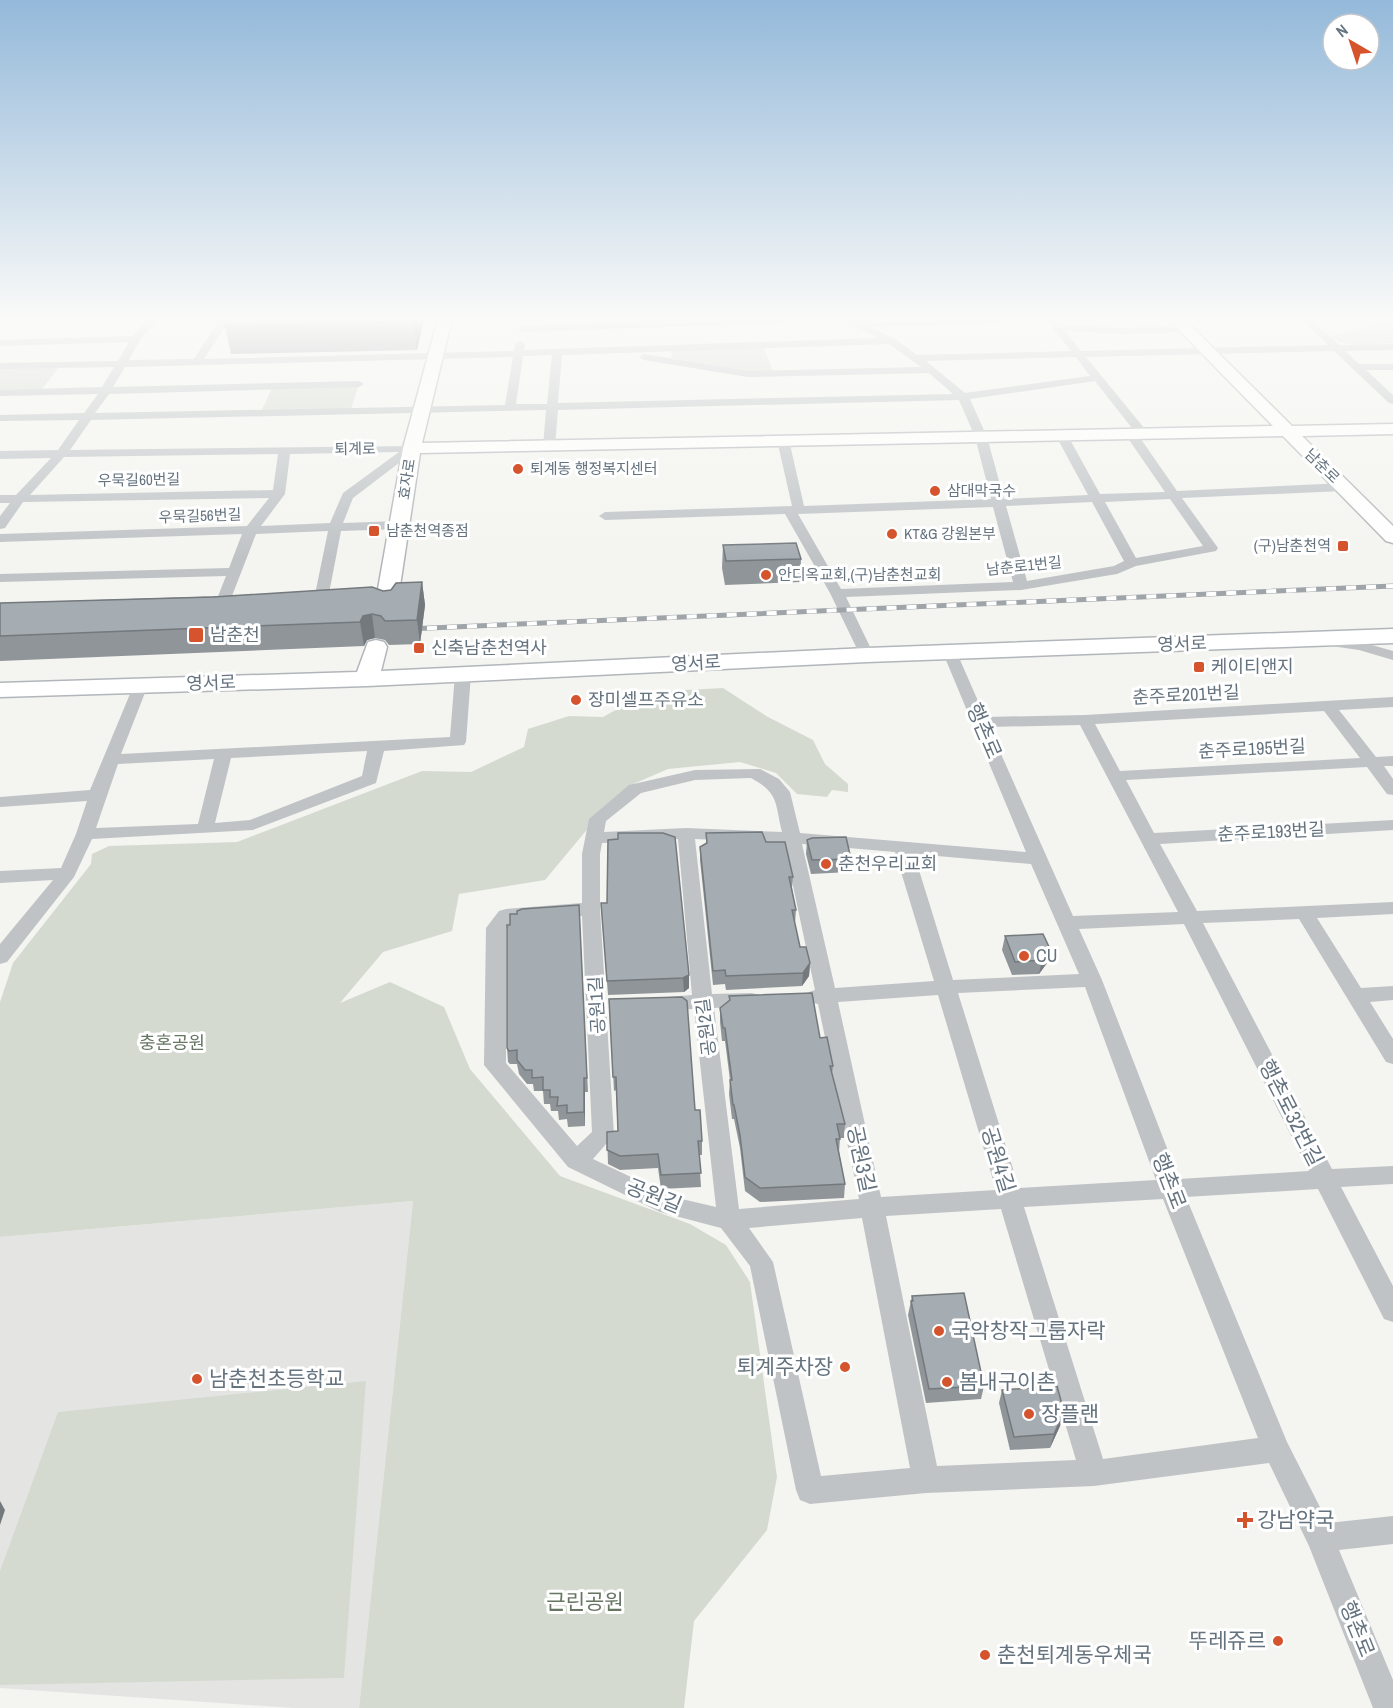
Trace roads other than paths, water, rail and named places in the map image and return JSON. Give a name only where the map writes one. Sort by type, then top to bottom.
[{"type":"street","points":[[0,525],[19,499],[60,454],[100,399]]},
{"type":"street","points":[[0,418],[87,417],[345,399]]},
{"type":"street","points":[[359,399],[423,410],[902,399]]},
{"type":"street","name":"효자로","points":[[382,605],[400,525],[412,448],[426,399]]},
{"type":"street","points":[[510,407],[511,399]]},
{"type":"street","points":[[549,446],[552,399]]},
{"type":"street","points":[[750,399],[750,403]]},
{"type":"street","points":[[964,399],[981,437],[1021,586]]},
{"type":"street","points":[[1112,399],[1137,434],[1172,494]]},
{"type":"street","name":"남춘로","points":[[1253,399],[1343,487],[1387,523],[1393,537]]},
{"type":"street","name":"퇴계로","points":[[0,455],[1393,429]]},
{"type":"street","points":[[1062,436],[1132,563]]},
{"type":"street","points":[[783,440],[795,510],[867,655]]},
{"type":"street","points":[[319,609],[335,528],[347,495],[412,448]]},
{"type":"street","points":[[218,614],[250,531],[279,494],[284,450]]},
{"type":"street","points":[[606,516],[998,503],[1343,487]]},
{"type":"street","name":"우묵길60번길","points":[[0,499],[279,494]]},
{"type":"street","name":"남춘로1번길","points":[[837,593],[1021,586],[1117,570],[1132,563],[1211,548],[1172,494]]},
{"type":"street","name":"우묵길56번길","points":[[0,538],[400,525]]},
{"type":"street","points":[[0,578],[234,572]]},
{"type":"street","name":"영서로","points":[[0,690],[367,679],[867,655],[1393,636]]},
{"type":"street","points":[[1306,639],[1361,646],[1393,656]]},
{"type":"street","points":[[367,679],[376,647]]},
{"type":"street","name":"행촌로","points":[[950,652],[1065,923],[1092,980],[1171,1189],[1276,1449],[1320,1538],[1389,1708]]},
{"type":"street","points":[[112,759],[458,742],[463,674]]},
{"type":"street","points":[[0,957],[68,873],[85,834],[97,795],[140,685]]},
{"type":"street","name":"춘주로201번길","points":[[981,722],[1085,720],[1393,702]]},
{"type":"street","points":[[1329,707],[1393,790]]},
{"type":"street","name":"행촌로32번길","points":[[1085,720],[1150,839],[1393,1311]]},
{"type":"street","points":[[85,834],[253,825],[370,779],[377,745]]},
{"type":"street","points":[[205,829],[224,753]]},
{"type":"street","name":"춘주로195번길","points":[[1114,776],[1393,761]]},
{"type":"street","name":"공원3길","points":[[595,838],[598,819],[635,789],[694,775],[754,773],[773,783],[781,792],[872,1207],[926,1480]]},
{"type":"street","points":[[0,802],[97,795]]},
{"type":"street","name":"춘주로193번길","points":[[1150,839],[1393,825]]},
{"type":"street","points":[[595,838],[686,833],[792,838],[1038,859]]},
{"type":"street","name":"공원2길","points":[[686,833],[729,1220]]},
{"type":"street","name":"공원1길","points":[[576,1161],[603,1135],[598,1004],[591,909],[591,854],[595,838]]},
{"type":"street","name":"공원4길","points":[[903,848],[1094,1473]]},
{"type":"street","points":[[0,877],[68,873]]},
{"type":"street","points":[[1065,923],[1393,908]]},
{"type":"street","name":"공원길","points":[[591,909],[506,915],[496,928],[495,1065],[576,1161],[668,1205],[729,1220],[872,1207],[1393,1175]]},
{"type":"street","points":[[1304,912],[1393,1056]]},
{"type":"street","points":[[793,998],[945,987],[1092,980]]},
{"type":"street","points":[[1356,996],[1393,993]]},
{"type":"street","points":[[644,1003],[770,999]]},
{"type":"street","points":[[598,1004],[621,1004]]},
{"type":"street","points":[[729,1220],[761,1262],[810,1490],[926,1480],[1094,1473],[1276,1449]]},
{"type":"street","points":[[1320,1538],[1393,1530]]},
{"type":"railway","points":[[407,629],[1393,586]]},
{"type":"place","name":"퇴계동 행정복지센터","points":[[518,469]]},
{"type":"place","name":"삼대막국수","points":[[935,491]]},
{"type":"place","name":"남춘천역종점","points":[[374,531]]},
{"type":"place","name":"KT&G 강원본부","points":[[892,534]]},
{"type":"place","name":"(구)남춘천역","points":[[1343,546]]},
{"type":"place","name":"안디옥교회,(구)남춘천교회","points":[[766,575]]},
{"type":"place","name":"남춘천","points":[[196,635]]},
{"type":"place","name":"신축남춘천역사","points":[[419,648]]},
{"type":"place","name":"케이티앤지","points":[[1199,667]]},
{"type":"place","name":"장미셀프주유소","points":[[576,700]]},
{"type":"place","name":"춘천우리교회","points":[[826,864]]},
{"type":"place","name":"CU","points":[[1024,956]]},
{"type":"place","name":"국악창작그룹자락","points":[[939,1331]]},
{"type":"place","name":"퇴계주차장","points":[[845,1367]]},
{"type":"place","name":"남춘천초등학교","points":[[197,1379]]},
{"type":"place","name":"봄내구이촌","points":[[947,1382]]},
{"type":"place","name":"장플랜","points":[[1029,1414]]},
{"type":"place","name":"강남약국","points":[[1245,1520]]},
{"type":"place","name":"뚜레쥬르","points":[[1278,1641]]},
{"type":"place","name":"춘천퇴계동우체국","points":[[985,1655]]},
{"type":"park label","name":"충혼공원","points":[[172,1043]]},
{"type":"park label","name":"근린공원","points":[[585,1602]]}]
